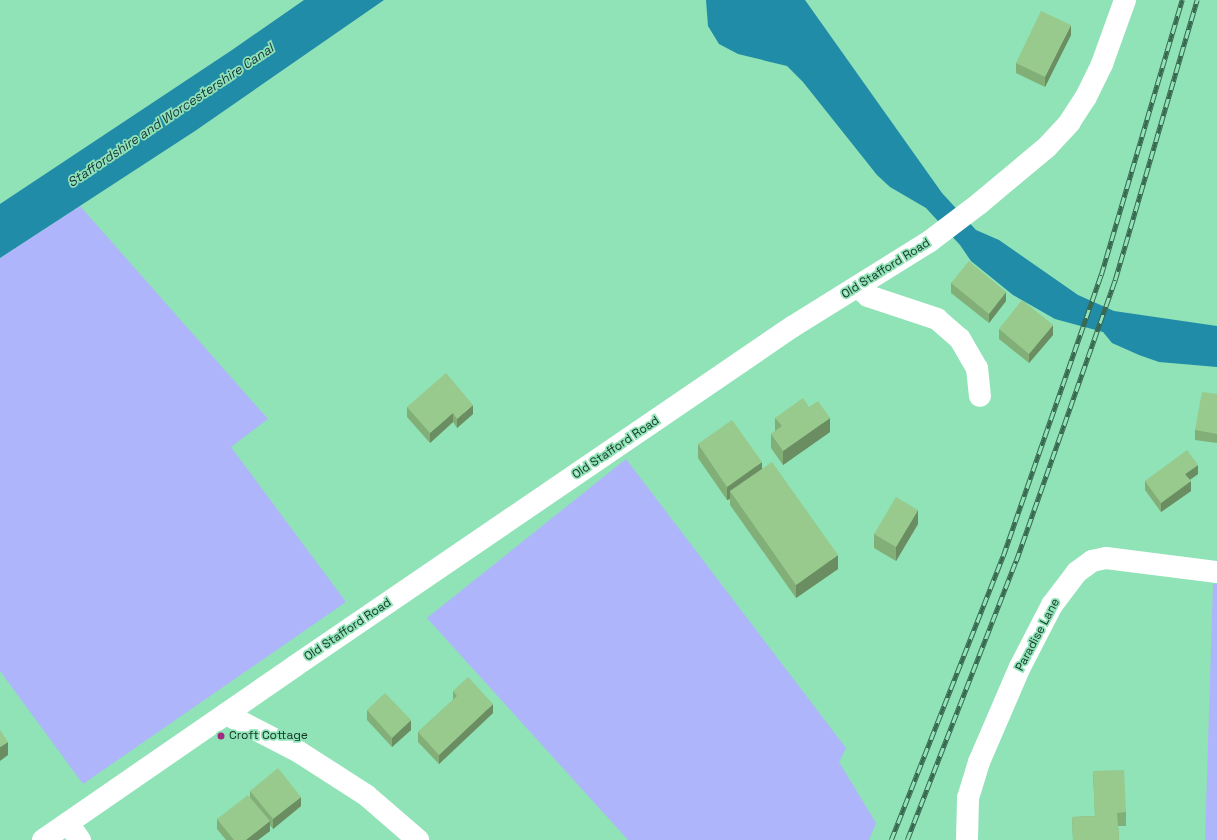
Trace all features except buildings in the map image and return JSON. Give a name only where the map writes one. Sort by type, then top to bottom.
[{"type":"street","name":"Old Stafford Road","points":[[42,840],[74,831],[226,714],[792,327],[930,241],[980,203],[1047,147],[1068,123],[1086,97],[1102,64],[1125,0]]},
{"type":"street","points":[[858,287],[868,296],[937,319],[960,339],[977,368],[980,396]]},
{"type":"street","name":"Paradise Lane","points":[[967,840],[968,798],[979,762],[1020,667],[1052,605],[1077,572],[1092,561],[1106,558],[1217,572]]},
{"type":"street","points":[[226,714],[299,752],[366,796],[418,840]]},
{"type":"shaded area","points":[[80,206],[268,419],[231,447],[346,602],[83,784],[0,671],[0,258]]},
{"type":"shaded area","points":[[626,459],[846,748],[839,762],[876,823],[869,840],[628,840],[427,618]]},
{"type":"shaded area","points":[[1213,584],[1217,584],[1217,840],[1205,840]]},
{"type":"water","name":"Staffordshire and Worcestershire Canal","points":[[304,0],[384,0],[195,131],[0,258],[0,204],[232,50]]},
{"type":"water","points":[[706,0],[805,0],[942,193],[976,230],[999,240],[1078,295],[1114,311],[1217,326],[1217,367],[1159,362],[1139,355],[1112,343],[1103,332],[1055,319],[1013,295],[971,261],[960,245],[926,208],[890,187],[877,175],[803,82],[787,66],[738,54],[719,44],[708,26]]},
{"type":"railway","points":[[891,840],[1003,556],[1101,275],[1182,0]]},
{"type":"railway","points":[[907,840],[1016,561],[1115,280],[1197,0]]},
{"type":"place","name":"Croft Cottage","points":[[221,736]]}]
